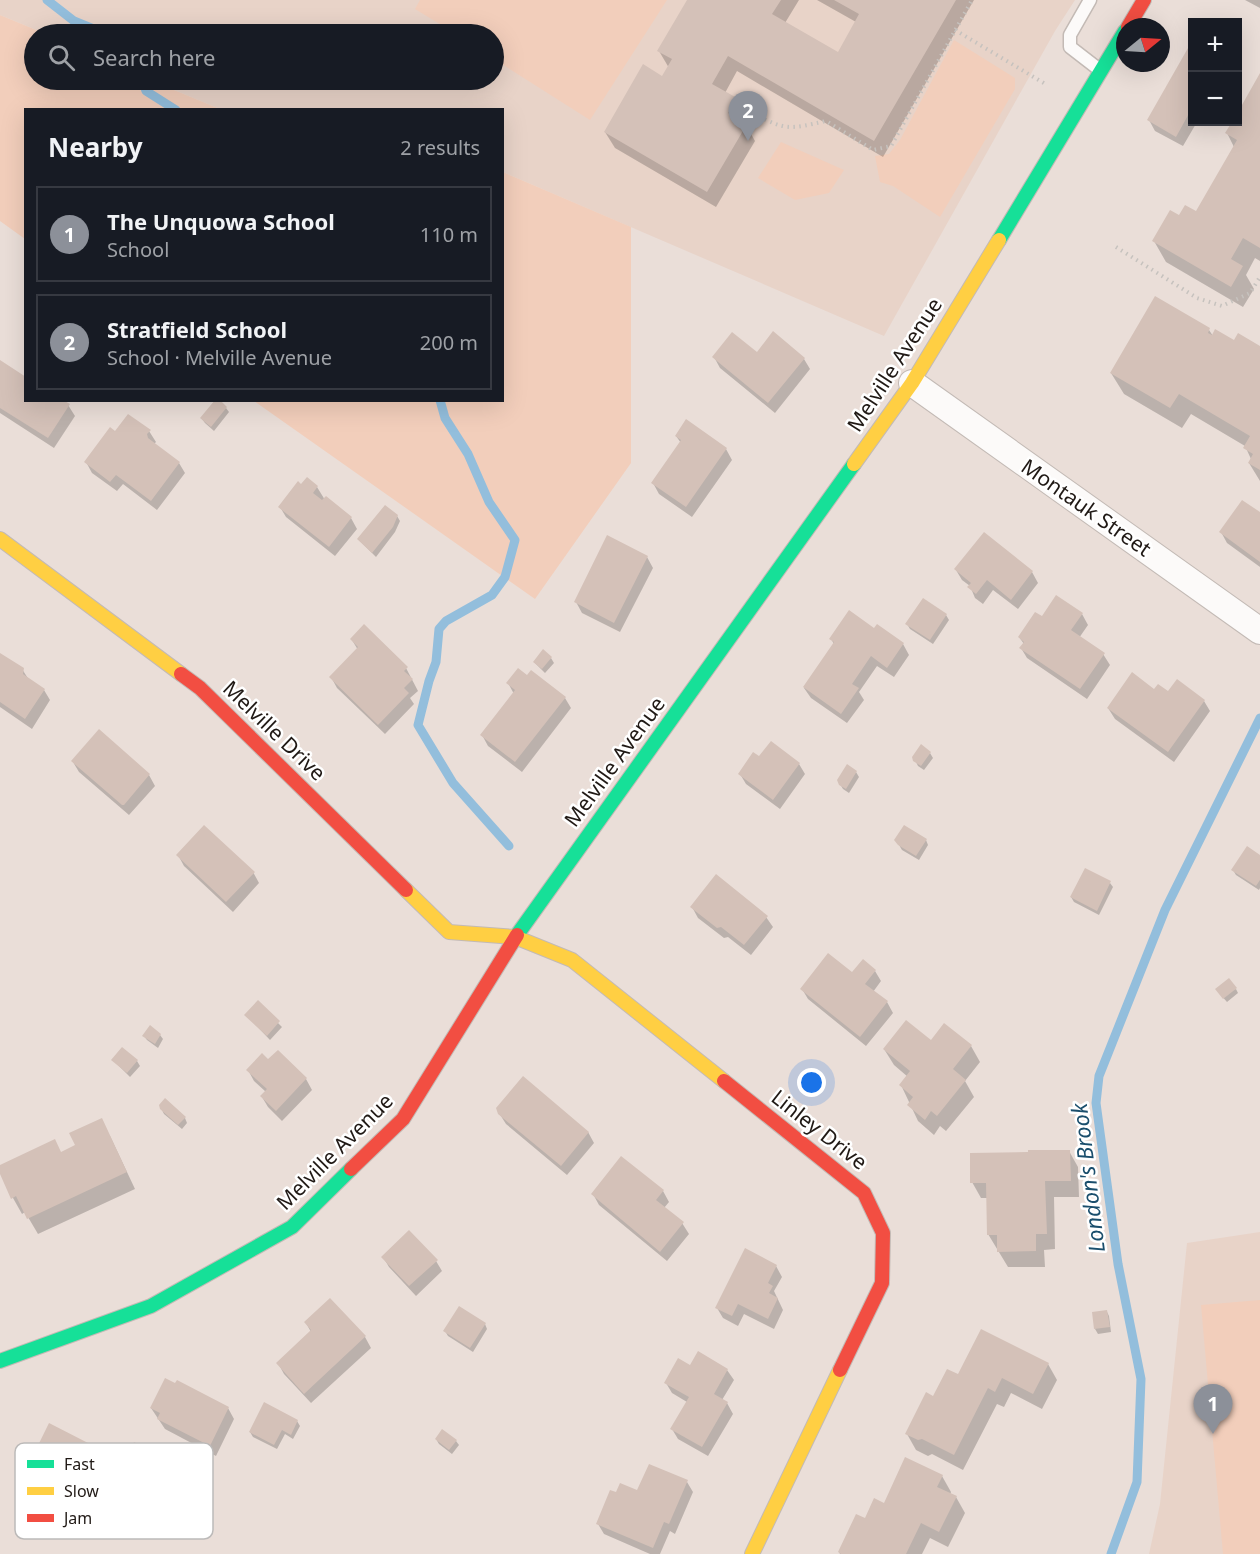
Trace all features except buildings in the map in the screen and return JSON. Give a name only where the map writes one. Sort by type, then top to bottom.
[{"type":"street","points":[[1133,18],[1144,0]]},
{"type":"street","name":"Melville Avenue","points":[[0,1361],[151,1306],[292,1227],[402,1119],[515,937],[912,383],[1116,46]]},
{"type":"street","name":"Montauk Street","points":[[912,383],[1252,626]]},
{"type":"street","name":"Melville Drive","points":[[0,539],[200,688],[449,932],[515,937]]},
{"type":"street","name":"Linley Drive","points":[[515,937],[572,960],[864,1192],[883,1233],[882,1283],[752,1554]]},
{"type":"lane","points":[[1090,0],[1070,35],[1070,47],[1101,71]]},
{"type":"path","points":[[754,114],[775,125],[790,128],[826,121],[873,150],[891,146],[972,0]]},
{"type":"path","points":[[956,30],[1047,85]]},
{"type":"path","points":[[1116,247],[1197,297],[1222,306],[1250,293],[1260,277]]},
{"type":"shaded area","points":[[0,0],[1075,0],[1055,31],[884,336],[504,172],[504,108],[218,108],[174,90],[504,90],[504,24],[24,25],[0,15]]},
{"type":"shaded area","points":[[420,0],[667,0],[590,120],[504,65],[504,24],[440,24],[415,9]]},
{"type":"shaded area","points":[[0,15],[24,25],[24,90],[174,90],[218,108],[24,108],[24,238],[0,221]]},
{"type":"shaded area","points":[[954,40],[1015,78],[1015,89],[940,217],[893,186],[880,182],[875,156],[889,154],[900,140]]},
{"type":"shaded area","points":[[781,142],[844,170],[829,193],[795,200],[758,178]]},
{"type":"shaded area","points":[[504,172],[631,227],[631,463],[535,599],[255,402],[504,402]]},
{"type":"shaded area","points":[[1260,1232],[1260,1554],[1149,1554],[1160,1504],[1187,1243]]},
{"type":"shaded area","points":[[1260,1300],[1260,1554],[1223,1554],[1201,1305]]},
{"type":"waterway","points":[[47,0],[81,24]]},
{"type":"waterway","points":[[146,90],[173,108]]},
{"type":"waterway","points":[[441,402],[445,418],[468,454],[489,502],[515,540],[505,577],[492,595],[446,621],[439,629],[436,662],[418,725],[453,783],[509,846]]},
{"type":"waterway","name":"London's Brook","points":[[1111,1554],[1137,1482],[1141,1379],[1118,1264],[1096,1103],[1099,1076],[1165,910],[1260,718]]},
{"type":"traffic: fast","points":[[999,240],[1116,46]]},
{"type":"traffic: fast","points":[[517,935],[854,464]]},
{"type":"traffic: fast","points":[[0,1361],[151,1306],[292,1227],[351,1169]]},
{"type":"traffic: slow","points":[[854,464],[912,383],[999,240]]},
{"type":"traffic: slow","points":[[0,539],[181,674]]},
{"type":"traffic: slow","points":[[406,890],[449,932],[515,937],[572,960],[724,1081]]},
{"type":"traffic: slow","points":[[752,1554],[840,1370]]},
{"type":"traffic: jam","points":[[1133,18],[1144,0]]},
{"type":"traffic: jam","points":[[181,674],[200,688],[406,890]]},
{"type":"traffic: jam","points":[[351,1169],[403,1119],[517,935]]},
{"type":"traffic: jam","points":[[724,1081],[864,1193],[883,1233],[882,1283],[840,1370]]},
{"type":"place","name":"Stratfield School","points":[[748,141]]},
{"type":"place","name":"The Unquowa School","points":[[1213,1434]]}]
